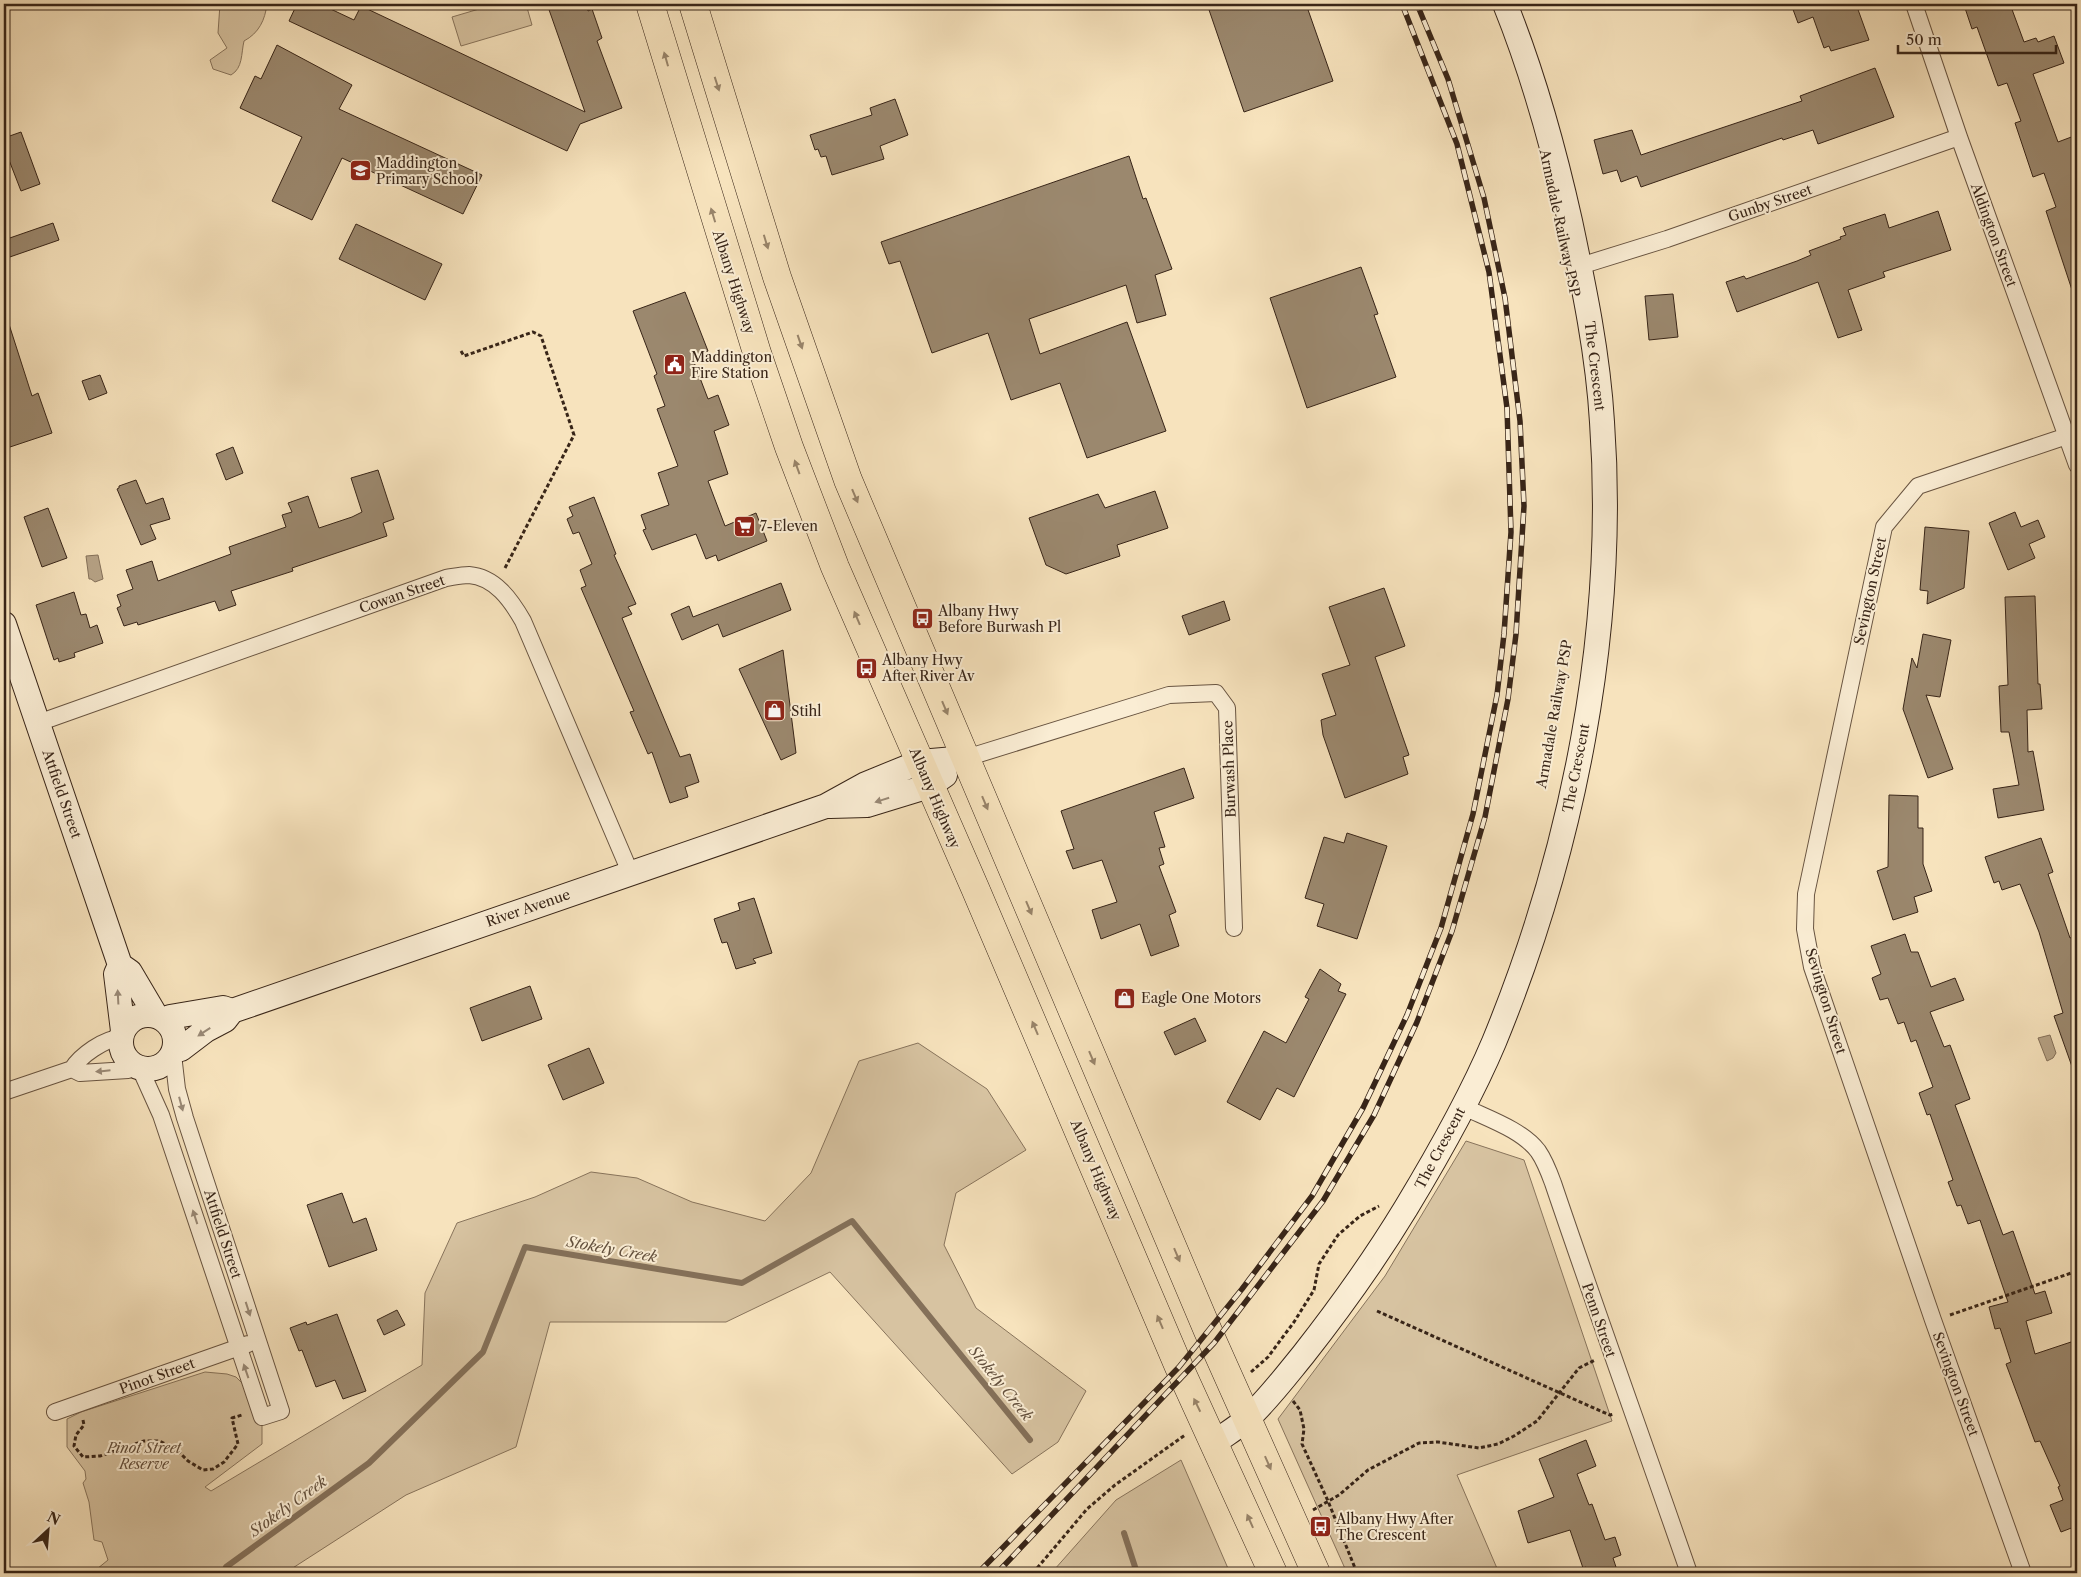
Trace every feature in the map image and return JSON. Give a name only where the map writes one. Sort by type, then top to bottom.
[{"type":"highway","name":"Albany Highway","points":[[650,4],[744,311],[790,447],[831,558],[1127,1243],[1178,1368],[1273,1573]]},
{"type":"highway","points":[[693,4],[777,278],[848,480],[1164,1225],[1316,1573]]},
{"type":"highway","points":[[744,311],[784,296]]},
{"type":"highway","points":[[1127,1243],[1164,1225]]},
{"type":"street","name":"The Crescent","points":[[1214,1443],[1248,1418],[1280,1383],[1313,1342],[1375,1257],[1418,1187],[1462,1106],[1492,1044],[1515,988],[1550,881],[1575,781],[1592,680],[1603,566],[1605,469],[1600,393],[1580,266],[1547,122],[1505,4]]},
{"type":"street","name":"Aldington Street","points":[[1914,4],[1959,137],[2077,465]]},
{"type":"street","name":"Gunby Street","points":[[1580,266],[1667,239],[1959,137]]},
{"type":"street","name":"Sevington Street","points":[[2023,1573],[1933,1320],[1812,967],[1805,929],[1806,894],[1884,527],[1918,486],[2067,436]]},
{"type":"street","name":"Cowan Street","points":[[38,723],[446,578],[468,575],[484,579],[502,590],[514,605],[523,621],[630,872]]},
{"type":"street","name":"Attfield Street","points":[[4,624],[120,965],[130,972],[160,1018]]},
{"type":"street","name":"Burwash Place","points":[[966,758],[1169,695],[1216,693],[1227,708],[1234,928]]},
{"type":"street","name":"River Avenue","points":[[173,1054],[206,1030],[225,1020],[232,1011],[630,872],[826,806],[866,784],[924,774],[966,758]]},
{"type":"street","name":"Attfield Street","points":[[120,965],[116,974],[122,1035]]},
{"type":"street","name":"River Avenue","points":[[160,1018],[223,1008],[232,1011]]},
{"type":"street","points":[[4,1092],[72,1068],[78,1060],[106,1042],[122,1035],[133,1019],[140,1016],[160,1018],[174,1034],[173,1054],[159,1068],[80,1073],[72,1068]]},
{"type":"street","points":[[122,1035],[123,1054],[138,1068]]},
{"type":"street","name":"Attfield Street","points":[[138,1068],[161,1114],[261,1413],[281,1411],[185,1118],[177,1089],[173,1054]]},
{"type":"street","name":"Penn Street","points":[[1462,1106],[1530,1143],[1542,1158],[1553,1183],[1611,1354],[1633,1410],[1689,1573]]},
{"type":"street","name":"Pinot Street","points":[[55,1412],[258,1340]]},
{"type":"path","points":[[462,351],[464,356],[533,332],[541,336],[574,435],[506,568]]},
{"type":"path","points":[[1264,1360],[1294,1322],[1314,1290],[1319,1264],[1338,1235],[1360,1216],[1379,1207],[1384,1199]]},
{"type":"path","points":[[1933,1320],[2077,1271]]},
{"type":"path","points":[[1377,1311],[1610,1415],[1633,1410]]},
{"type":"path","points":[[1293,1521],[1339,1495],[1368,1470],[1419,1443],[1438,1442],[1478,1448],[1498,1444],[1537,1421],[1580,1368],[1611,1354]]},
{"type":"path","points":[[1300,1410],[1304,1428],[1302,1444],[1328,1501],[1357,1573]]},
{"type":"path","points":[[81,1412],[84,1425],[76,1435],[74,1446],[83,1457],[100,1456],[144,1441],[159,1441],[176,1449],[203,1470],[214,1469],[224,1462],[238,1444],[232,1418],[261,1413]]},
{"type":"path","points":[[1033,1573],[1087,1508],[1115,1485],[1187,1434]]},
{"type":"green space","points":[[220,4],[267,4],[260,26],[254,34],[244,41],[240,65],[231,75],[213,69],[210,60],[227,48],[218,33]]},
{"type":"green space","points":[[496,4],[526,4],[532,25],[461,46],[452,17]]},
{"type":"green space","name":"Pinot Street Reserve","points":[[918,1043],[987,1089],[1026,1150],[956,1193],[944,1245],[976,1308],[1086,1391],[1058,1442],[1012,1474],[830,1272],[726,1322],[550,1322],[516,1447],[406,1495],[285,1573],[92,1573],[108,1560],[102,1542],[94,1540],[89,1502],[83,1483],[86,1479],[85,1471],[67,1447],[67,1419],[81,1412],[205,1372],[227,1374],[236,1377],[242,1383],[262,1417],[262,1444],[205,1487],[211,1491],[422,1365],[425,1293],[457,1223],[535,1197],[591,1172],[637,1178],[692,1202],[765,1221],[811,1173],[859,1061]]},
{"type":"green space","points":[[1466,1141],[1524,1160],[1612,1421],[1457,1475],[1499,1573],[1347,1573],[1278,1419],[1385,1276]]},
{"type":"green space","points":[[1181,1460],[1230,1573],[1058,1573],[1054,1570],[1116,1500]]},
{"type":"shaded area","points":[[98,555],[103,579],[95,582],[89,579],[86,556]]},
{"type":"shaded area","points":[[2050,1035],[2056,1053],[2053,1058],[2047,1061],[2038,1038]]},
{"type":"building","points":[[297,4],[320,4],[354,20],[361,6],[585,112],[547,4],[586,4],[588,11],[592,9],[602,38],[597,41],[622,108],[580,124],[567,151],[289,21]]},
{"type":"building","points":[[1207,4],[1306,4],[1333,81],[1244,112]]},
{"type":"building","points":[[1791,4],[1856,4],[1869,40],[1831,51],[1829,46],[1824,48],[1813,17],[1798,23]]},
{"type":"building","points":[[1967,4],[2010,4],[2024,42],[2036,38],[2038,42],[2054,36],[2064,63],[2033,74],[2058,142],[2074,136],[2077,146],[2077,164],[2072,176],[2077,191],[2077,292],[2073,293],[2046,211],[2056,207],[2044,173],[2033,177],[2015,123],[2021,121],[2007,83],[1998,86],[1977,27],[1972,29],[1965,8],[1968,7]]},
{"type":"building","points":[[277,45],[352,85],[339,109],[482,175],[463,214],[342,158],[312,220],[272,201],[302,137],[240,108],[255,76],[261,79]]},
{"type":"building","points":[[1875,68],[1894,117],[1818,144],[1813,130],[1783,140],[1782,138],[1641,187],[1637,176],[1621,182],[1617,170],[1603,174],[1594,140],[1632,130],[1641,155],[1802,101],[1800,96]]},
{"type":"building","points":[[895,99],[908,135],[880,146],[884,159],[832,175],[826,156],[821,157],[818,149],[815,150],[810,135],[872,115],[870,108]]},
{"type":"building","points":[[21,132],[40,184],[21,191],[9,160],[4,162],[4,138]]},
{"type":"building","points":[[1129,156],[1143,199],[1146,198],[1172,269],[1155,275],[1166,315],[1137,323],[1126,285],[1029,319],[1040,354],[1127,322],[1166,431],[1087,458],[1060,383],[1011,400],[988,333],[932,353],[900,261],[889,264],[881,242]]},
{"type":"building","points":[[1938,211],[1951,250],[1883,272],[1885,277],[1848,290],[1862,330],[1838,338],[1818,282],[1737,312],[1726,282],[1744,276],[1746,279],[1811,255],[1809,251],[1841,239],[1840,237],[1846,235],[1843,228],[1885,214],[1889,228]]},
{"type":"building","points":[[53,223],[59,240],[4,259],[4,240]]},
{"type":"building","points":[[356,224],[442,264],[425,300],[339,259]]},
{"type":"building","points":[[1361,267],[1378,314],[1374,315],[1396,377],[1307,408],[1270,298]]},
{"type":"building","points":[[685,292],[708,351],[692,357],[708,399],[718,395],[729,425],[714,431],[728,474],[708,481],[725,526],[756,513],[767,541],[718,561],[716,555],[706,559],[696,534],[652,550],[643,530],[646,529],[641,515],[669,505],[658,473],[678,466],[657,409],[665,406],[654,376],[657,374],[633,311]]},
{"type":"building","points":[[1673,294],[1678,337],[1649,340],[1645,296]]},
{"type":"building","points":[[4,318],[7,318],[32,396],[38,393],[52,433],[4,449]]},
{"type":"building","points":[[100,375],[107,393],[89,400],[82,381]]},
{"type":"building","points":[[233,447],[243,473],[226,480],[216,454]]},
{"type":"building","points":[[378,470],[394,519],[383,523],[387,536],[292,568],[293,571],[231,591],[236,605],[219,611],[215,601],[138,625],[137,622],[124,626],[117,608],[121,606],[117,595],[133,589],[126,570],[152,561],[158,581],[231,554],[229,547],[286,527],[282,515],[292,512],[288,503],[308,496],[319,528],[352,517],[362,512],[351,478]]},
{"type":"building","points":[[136,480],[146,504],[163,498],[170,519],[150,525],[156,539],[141,545],[117,489],[119,486]]},
{"type":"building","points":[[1155,491],[1168,528],[1117,545],[1120,556],[1066,574],[1046,565],[1029,518],[1098,494],[1105,508]]},
{"type":"building","points":[[594,497],[616,554],[614,555],[636,604],[628,607],[632,614],[622,618],[680,757],[690,754],[699,782],[685,787],[688,797],[670,803],[652,752],[648,754],[630,712],[634,711],[581,588],[586,586],[580,570],[592,564],[579,532],[573,534],[567,519],[573,516],[569,507]]},
{"type":"building","points":[[48,508],[67,558],[42,567],[24,517]]},
{"type":"building","points":[[2015,512],[2021,527],[2038,520],[2045,537],[2029,544],[2035,558],[2008,570],[1989,523]]},
{"type":"building","points":[[1925,527],[1969,531],[1964,588],[1927,604],[1928,591],[1920,590]]},
{"type":"building","points":[[781,583],[791,610],[723,637],[718,624],[682,640],[671,614],[689,606],[693,617]]},
{"type":"building","points":[[1384,588],[1405,646],[1375,657],[1409,755],[1403,757],[1408,774],[1345,798],[1323,735],[1321,720],[1336,715],[1322,674],[1350,665],[1329,607]]},
{"type":"building","points":[[74,592],[81,615],[86,614],[90,628],[97,625],[103,643],[74,653],[75,657],[59,662],[58,658],[54,660],[36,605]]},
{"type":"building","points":[[2035,596],[2038,684],[2040,684],[2042,709],[2027,710],[2028,752],[2033,751],[2044,810],[1998,818],[1993,789],[2019,785],[2009,732],[2001,732],[1999,686],[2008,685],[2005,597]]},
{"type":"building","points":[[1224,601],[1230,620],[1189,635],[1182,616]]},
{"type":"building","points":[[1923,634],[1951,640],[1940,697],[1926,695],[1953,769],[1928,778],[1903,709],[1912,658],[1917,668]]},
{"type":"building","name":"Stihl","points":[[783,650],[796,753],[781,760],[739,669]]},
{"type":"building","points":[[1184,768],[1194,798],[1154,812],[1165,847],[1159,848],[1164,864],[1159,866],[1176,912],[1169,915],[1179,946],[1151,956],[1140,924],[1101,939],[1092,910],[1117,902],[1102,860],[1073,869],[1066,851],[1074,849],[1061,811]]},
{"type":"building","points":[[1889,795],[1918,796],[1918,828],[1923,828],[1923,864],[1932,891],[1914,897],[1918,912],[1893,920],[1877,871],[1888,867]]},
{"type":"building","points":[[1347,833],[1387,846],[1357,939],[1317,926],[1324,904],[1305,898],[1324,837],[1344,843]]},
{"type":"building","points":[[2041,838],[2053,872],[2048,874],[2070,938],[2073,937],[2077,946],[2077,1075],[2075,1075],[2054,1016],[2063,1013],[2039,932],[2020,884],[2002,890],[1999,881],[1994,883],[1985,857]]},
{"type":"building","points":[[754,898],[772,953],[753,959],[756,963],[736,969],[727,942],[722,943],[714,919],[740,910],[738,903]]},
{"type":"building","points":[[1905,934],[1911,952],[1918,952],[1931,987],[1955,978],[1964,1000],[1930,1012],[1944,1047],[1950,1045],[1970,1099],[1955,1105],[2003,1235],[2013,1231],[2035,1294],[2045,1291],[2052,1313],[2026,1321],[2035,1354],[2071,1342],[2077,1361],[2077,1533],[2074,1527],[2061,1532],[2050,1505],[2063,1500],[2058,1487],[2060,1486],[2040,1441],[2035,1442],[2006,1364],[2011,1362],[2000,1328],[1995,1329],[1989,1307],[2008,1302],[1980,1220],[1968,1224],[1961,1205],[1957,1206],[1948,1182],[1953,1180],[1930,1114],[1927,1115],[1919,1093],[1933,1087],[1916,1040],[1911,1042],[1904,1022],[1898,1024],[1888,998],[1880,1000],[1872,978],[1881,974],[1871,946]]},
{"type":"building","points":[[1320,969],[1341,984],[1338,991],[1346,994],[1294,1097],[1277,1088],[1260,1120],[1227,1102],[1264,1031],[1286,1043],[1309,999],[1305,997]]},
{"type":"building","points":[[530,986],[542,1019],[482,1041],[470,1008]]},
{"type":"building","points":[[1195,1018],[1206,1041],[1175,1055],[1164,1032]]},
{"type":"building","points":[[589,1048],[604,1083],[563,1100],[548,1065]]},
{"type":"building","points":[[342,1193],[353,1223],[366,1218],[377,1250],[329,1267],[307,1205]]},
{"type":"building","points":[[397,1310],[405,1325],[384,1335],[377,1320]]},
{"type":"building","points":[[337,1314],[366,1391],[343,1399],[335,1380],[316,1387],[302,1350],[299,1351],[290,1328],[306,1322],[307,1325]]},
{"type":"building","points":[[1586,1440],[1596,1466],[1577,1474],[1589,1505],[1592,1504],[1605,1540],[1615,1537],[1621,1555],[1613,1558],[1618,1573],[1588,1573],[1586,1567],[1583,1568],[1570,1530],[1528,1543],[1518,1511],[1554,1497],[1539,1459]]},
{"type":"waterway","name":"Stokely Creek","points":[[224,1573],[226,1567],[369,1463],[483,1352],[525,1247],[742,1283],[852,1221],[1030,1440]]},
{"type":"waterway","points":[[1124,1533],[1137,1573]]},
{"type":"railway","points":[[978,1573],[1179,1367],[1242,1289],[1312,1196],[1363,1108],[1407,1015],[1441,928],[1473,814],[1497,695],[1504,634],[1511,532],[1507,408],[1489,272],[1457,144],[1402,4]]},
{"type":"railway","points":[[997,1573],[1214,1343],[1323,1201],[1374,1115],[1417,1022],[1452,931],[1485,817],[1508,699],[1516,634],[1524,506],[1520,421],[1505,298],[1484,198],[1448,79],[1417,4]]},
{"type":"place","name":"Maddington Primary School","points":[[360,171]]},
{"type":"place","name":"Maddington Fire Station","points":[[675,365]]},
{"type":"place","name":"7-Eleven","points":[[744,526]]},
{"type":"place","name":"Albany Hwy Before Burwash Pl","points":[[922,619]]},
{"type":"place","name":"Albany Hwy After River Av","points":[[866,668]]},
{"type":"place","name":"Stihl","points":[[775,711]]},
{"type":"place","name":"Eagle One Motors","points":[[1125,998]]},
{"type":"place","name":"Albany Hwy After The Crescent","points":[[1320,1527]]}]
